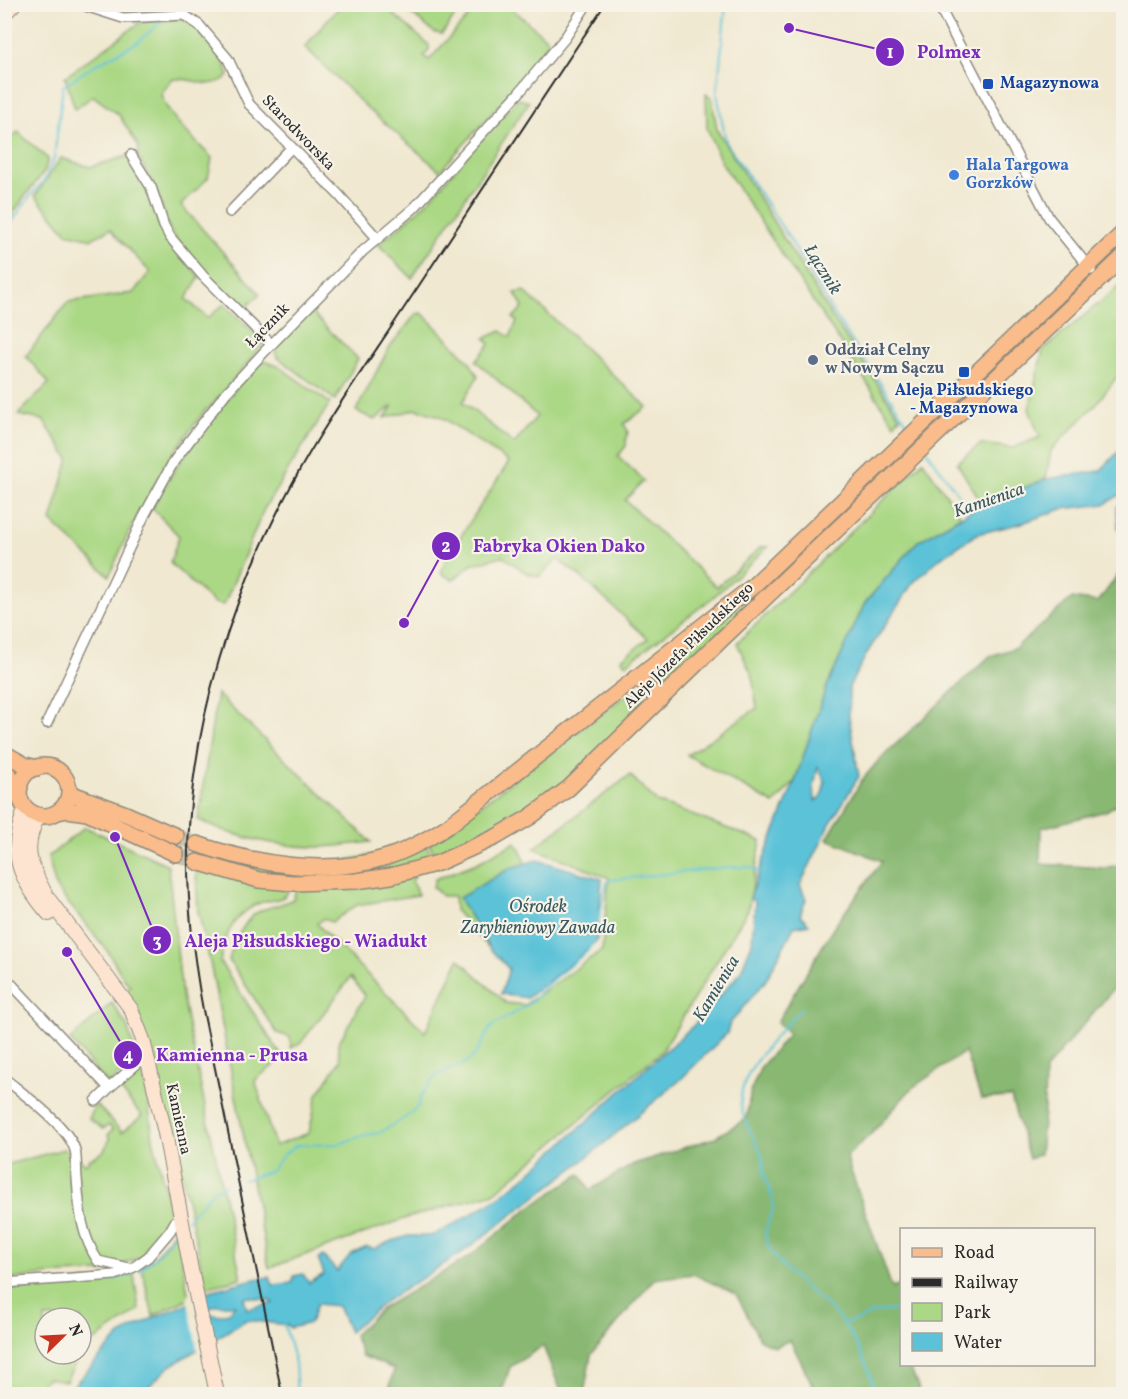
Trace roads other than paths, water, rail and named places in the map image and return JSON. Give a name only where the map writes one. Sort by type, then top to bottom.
[{"type":"main road","name":"Aleje Józefa Piłsudskiego","points":[[197,844],[246,859],[294,865],[353,864],[402,852],[448,826],[752,587],[1124,232]]},
{"type":"main road","name":"Aleje Józefa Piłsudskiego","points":[[196,862],[259,880],[294,883],[356,881],[391,876],[438,863],[496,837],[568,788],[1124,256]]},
{"type":"main road","points":[[1053,299],[1065,311]]},
{"type":"main road","points":[[638,678],[658,700]]},
{"type":"main road","points":[[4,753],[25,765],[37,768],[47,767],[60,773],[69,790],[67,800],[58,812]]},
{"type":"main road","points":[[20,788],[25,776],[37,768]]},
{"type":"main road","points":[[4,769],[12,775],[20,788],[21,800],[32,812],[49,815],[69,810],[87,813],[176,854]]},
{"type":"main road","points":[[69,790],[75,795],[176,836]]},
{"type":"street","points":[[4,14],[14,4]]},
{"type":"street","name":"Starodworska","points":[[79,4],[123,18],[184,15],[199,26],[228,59],[249,104],[338,194],[377,238]]},
{"type":"street","name":"Łącznik","points":[[47,723],[145,514],[174,461],[225,394],[271,344],[377,238],[414,208],[518,94],[565,38],[587,4]]},
{"type":"street","points":[[938,4],[1049,218],[1087,267],[1099,278]]},
{"type":"street","points":[[230,213],[291,148]]},
{"type":"street","points":[[131,155],[151,187],[170,237],[203,276],[271,344]]},
{"type":"street","name":"Kamienna","points":[[32,812],[31,830],[16,845],[30,860],[46,897],[130,1009],[143,1040],[165,1133],[217,1394]]},
{"type":"street","points":[[4,976],[109,1088]]},
{"type":"street","points":[[96,1101],[147,1055]]},
{"type":"street","points":[[4,1078],[53,1120],[67,1135],[75,1150],[80,1222],[98,1261],[129,1268]]},
{"type":"street","points":[[4,1283],[115,1275],[148,1257],[170,1231],[180,1213]]},
{"type":"water","points":[[1123,447],[1123,497],[1121,494],[1105,504],[1062,509],[1022,523],[977,534],[940,558],[912,584],[869,650],[849,687],[849,717],[859,776],[830,824],[800,885],[806,899],[800,915],[809,924],[794,927],[766,980],[730,1023],[727,1033],[679,1081],[584,1160],[463,1252],[386,1301],[349,1332],[338,1306],[317,1304],[310,1323],[290,1328],[287,1325],[246,1320],[169,1367],[148,1387],[123,1394],[66,1394],[120,1335],[188,1304],[191,1296],[270,1277],[273,1285],[292,1283],[294,1276],[303,1274],[309,1283],[324,1274],[318,1259],[323,1256],[337,1271],[351,1254],[367,1247],[374,1249],[408,1236],[430,1236],[448,1228],[498,1198],[526,1176],[694,1025],[740,973],[752,943],[755,902],[750,898],[795,781],[825,691],[865,603],[917,542],[982,504],[1046,479],[1100,471]],"holes":[[[818,767],[825,782],[821,798],[815,801],[814,785]],[[248,1297],[270,1300],[273,1303],[247,1309],[244,1299]],[[215,1305],[235,1305],[229,1313],[218,1315],[209,1313],[208,1309]]]},
{"type":"water","points":[[1123,497],[1123,530],[1118,529],[1117,508]]},
{"type":"water","name":"Ośrodek Zarybieniowy Zawada","points":[[537,860],[602,879],[597,940],[527,998],[501,994],[509,969],[490,949],[459,898],[510,868]]},
{"type":"waterway","points":[[170,13],[179,4]]},
{"type":"waterway","name":"Łącznik","points":[[726,4],[717,94],[726,142],[791,241],[832,311],[911,429]]},
{"type":"waterway","points":[[4,233],[30,196],[44,181],[54,159],[63,86],[93,66],[138,42],[164,19]]},
{"type":"waterway","name":"Łącznik","points":[[927,451],[971,512]]},
{"type":"waterway","points":[[598,921],[607,882],[610,880],[729,867],[749,867],[760,872]]},
{"type":"waterway","points":[[244,1180],[271,1171],[284,1154],[297,1145],[339,1144],[379,1133],[405,1118],[418,1107],[422,1094],[436,1075],[466,1063],[475,1055],[491,1027],[529,1004],[553,979],[587,952],[592,944]]},
{"type":"waterway","points":[[802,1008],[762,1052],[746,1079],[742,1093],[742,1112],[762,1156],[765,1178],[773,1199],[772,1212],[766,1229],[767,1243],[783,1266],[826,1305],[851,1334],[863,1358],[876,1394]]},
{"type":"waterway","points":[[187,1220],[213,1191],[225,1185]]},
{"type":"waterway","points":[[140,1271],[160,1252],[178,1229]]},
{"type":"waterway","points":[[4,1288],[106,1281],[132,1275]]},
{"type":"waterway","points":[[844,1323],[859,1320],[872,1313],[900,1309]]},
{"type":"waterway","points":[[284,1323],[295,1363],[297,1394]]},
{"type":"tunnel","points":[[176,836],[197,844]]},
{"type":"tunnel","points":[[176,854],[197,862]]},
{"type":"railway","points":[[282,1394],[203,1010],[191,929],[188,868],[191,800],[207,706],[219,660],[251,570],[270,526],[305,460],[605,4]]},
{"type":"place","name":"Polmex","points":[[789,28]]},
{"type":"place","name":"Magazynowa","points":[[988,84]]},
{"type":"place","name":"Hala Targowa Gorzków","points":[[954,175]]},
{"type":"place","name":"Oddział Celny w Nowym Sączu","points":[[813,360]]},
{"type":"place","name":"Aleja Piłsudskiego - Magazynowa","points":[[964,372]]},
{"type":"place","name":"Fabryka Okien Dako","points":[[404,623]]},
{"type":"place","name":"Aleja Piłsudskiego - Wiadukt","points":[[115,837]]},
{"type":"place","name":"Kamienna - Prusa","points":[[67,952]]},
{"type":"water label","name":"Kamienica","points":[[989,501]]},
{"type":"water label","name":"Kamienica","points":[[717,989]]}]
